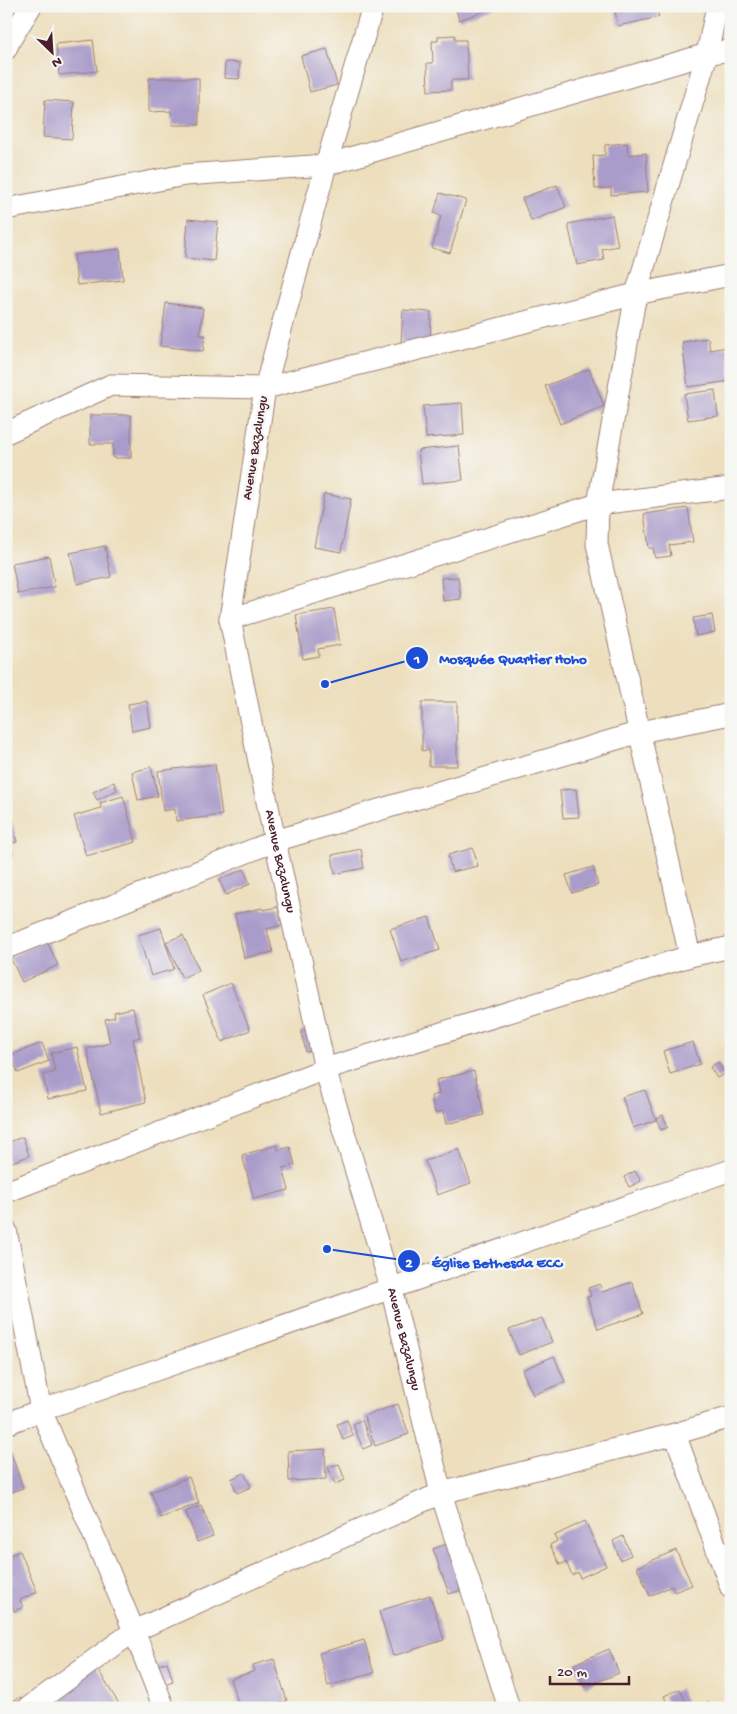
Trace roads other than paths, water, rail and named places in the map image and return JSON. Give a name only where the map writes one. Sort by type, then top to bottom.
[{"type":"street","points":[[7,43],[32,6]]},
{"type":"street","name":"Avenue Bazalungu","points":[[373,6],[326,165],[265,388],[230,619],[275,841],[325,1069],[392,1288],[441,1494],[509,1708]]},
{"type":"street","points":[[690,956],[597,544],[598,504],[636,294],[707,54],[717,6]]},
{"type":"street","points":[[6,210],[185,175],[326,165],[707,54],[731,50]]},
{"type":"street","points":[[6,433],[111,386],[265,388],[636,294],[731,275]]},
{"type":"street","points":[[230,619],[598,504],[731,488]]},
{"type":"street","points":[[6,948],[275,841],[640,732],[731,714]]},
{"type":"street","points":[[6,1192],[325,1069],[690,956],[731,947]]},
{"type":"street","points":[[6,1424],[41,1410],[731,1170]]},
{"type":"street","points":[[6,1230],[41,1410],[134,1631],[164,1708]]},
{"type":"street","points":[[28,1708],[134,1631],[441,1494],[675,1434],[731,1417]]},
{"type":"street","points":[[675,1434],[731,1588]]},
{"type":"place","name":"Mosquée Quartier Hoho","points":[[325,684]]},
{"type":"place","name":"Église Bethesda ECC","points":[[327,1249]]}]
